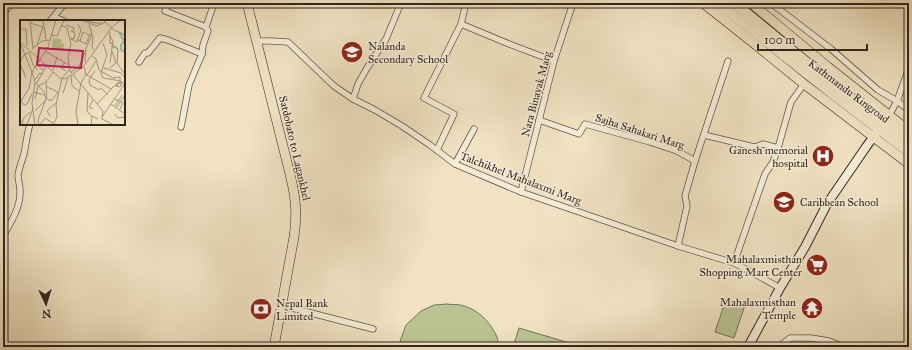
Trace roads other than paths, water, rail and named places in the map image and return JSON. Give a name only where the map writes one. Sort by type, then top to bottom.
[{"type":"highway","name":"Kathmandu Ringroad","points":[[718,3],[833,94],[882,126],[909,141]]},
{"type":"highway","name":"Kathmandu Ringroad","points":[[734,3],[843,92],[909,152]]},
{"type":"main road","points":[[3,11],[10,3]]},
{"type":"main road","name":"Satdobato to Lagankhel","points":[[247,3],[295,194],[296,204],[295,231],[274,347]]},
{"type":"main road","points":[[703,3],[804,84],[882,126],[909,131]]},
{"type":"main road","points":[[751,3],[828,67],[882,126],[909,164]]},
{"type":"street","points":[[52,19],[65,3]]},
{"type":"street","points":[[168,3],[165,11],[206,27]]},
{"type":"street","points":[[181,127],[189,85],[202,54],[203,45],[208,31],[206,27],[214,3]]},
{"type":"street","points":[[353,98],[358,84],[386,39],[401,3]]},
{"type":"street","points":[[437,150],[454,114],[424,98],[461,24],[466,3]]},
{"type":"street","name":"Nara Binayak Marg","points":[[521,192],[554,61],[573,3]]},
{"type":"street","points":[[771,3],[831,50],[878,90],[909,110]]},
{"type":"street","points":[[461,24],[554,61]]},
{"type":"street","points":[[139,62],[145,53],[148,53],[160,38],[202,54]]},
{"type":"street","name":"Talchikhel Mahalaxmi Marg","points":[[257,41],[288,42],[334,86],[402,126],[455,164],[521,192],[678,246],[734,263],[780,288]]},
{"type":"street","name":"Sajha Sahakari Marg","points":[[678,246],[688,206],[685,196],[728,61]]},
{"type":"street","points":[[748,347],[780,288],[805,247],[827,204],[882,126],[897,101],[909,68]]},
{"type":"street","points":[[734,263],[765,174],[778,148],[791,102],[804,84]]},
{"type":"street","name":"Sajha Sahakari Marg","points":[[539,120],[580,134],[585,124],[650,142],[676,151],[695,161]]},
{"type":"street","points":[[3,236],[19,205],[20,191],[18,176],[24,156],[30,125]]},
{"type":"street","points":[[455,164],[474,129]]},
{"type":"street","points":[[704,135],[755,147],[764,144],[778,148]]},
{"type":"street","points":[[283,300],[288,307],[373,329]]},
{"type":"street","points":[[776,347],[780,346],[790,338],[811,338],[829,341],[844,347]]},
{"type":"place","name":"Nalanda Secondary School","points":[[352,52]]},
{"type":"place","name":"Ganesh memorial hospital","points":[[823,156]]},
{"type":"place","name":"Caribbean School","points":[[784,202]]},
{"type":"place","name":"Mahalaxmisthan Shopping Mart Center","points":[[817,265]]},
{"type":"place","name":"Mahalaxmisthan Temple","points":[[812,308]]},
{"type":"place","name":"Nepal Bank Limited","points":[[261,309]]}]
